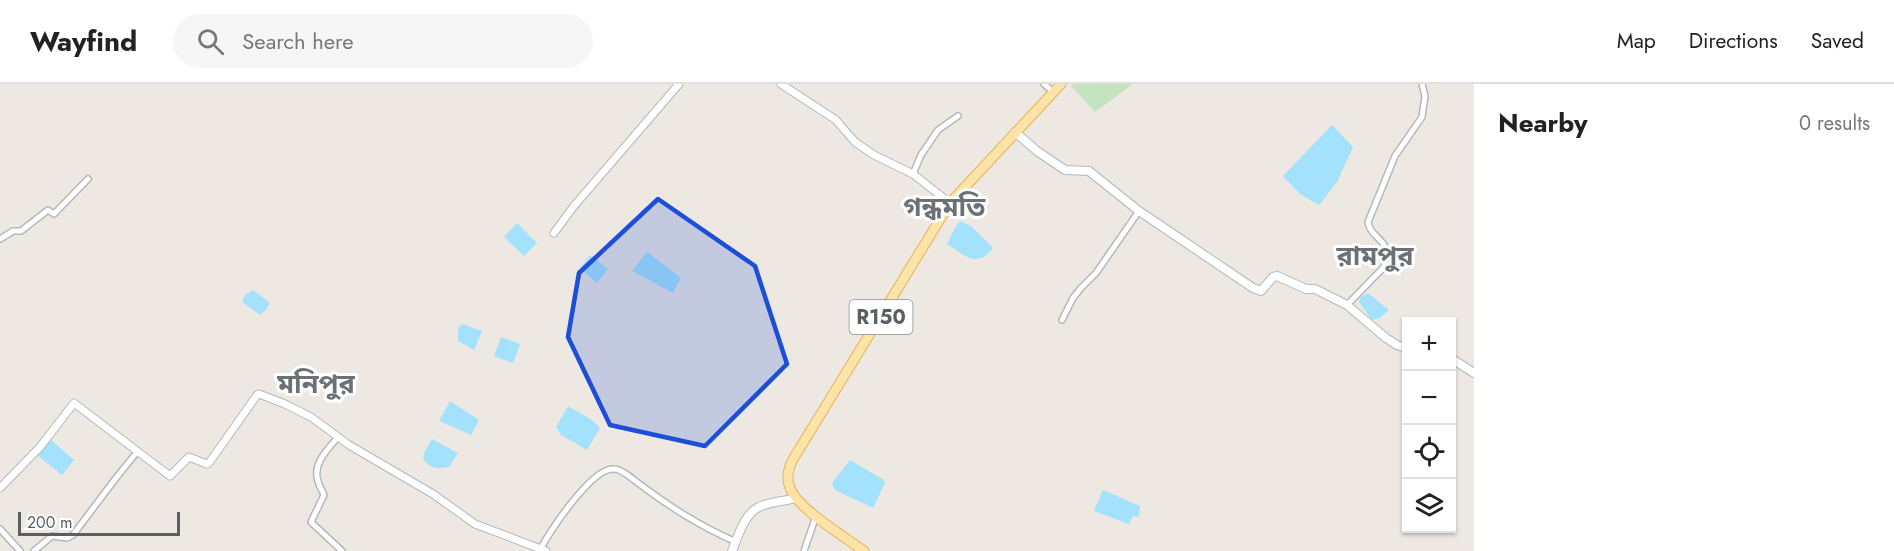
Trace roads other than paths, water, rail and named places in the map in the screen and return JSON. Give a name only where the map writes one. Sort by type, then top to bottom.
[{"type":"main road","name":"R150","points":[[796,498],[789,484],[788,473],[792,461],[950,203],[1061,84]]},
{"type":"main road","points":[[1015,132],[1037,151],[1065,170],[1089,171],[1138,211],[1257,291],[1263,289],[1273,277],[1279,276],[1306,289],[1315,289],[1347,305],[1386,338],[1402,346]]},
{"type":"main road","points":[[1456,361],[1474,373]]},
{"type":"main road","points":[[732,551],[747,519],[756,508],[796,498],[816,516],[864,551]]},
{"type":"street","points":[[554,233],[574,206],[679,84]]},
{"type":"street","points":[[781,84],[836,120],[855,142],[874,155],[912,174],[950,203]]},
{"type":"street","points":[[1044,84],[1053,92]]},
{"type":"street","points":[[1347,305],[1380,273],[1386,260],[1383,241],[1370,229],[1368,222],[1395,156],[1422,117],[1425,96],[1422,84]]},
{"type":"street","points":[[912,174],[921,155],[938,130],[958,116]]},
{"type":"street","points":[[0,239],[13,231],[21,231],[48,210],[54,214],[88,179]]},
{"type":"street","points":[[1062,320],[1073,298],[1096,273],[1138,211]]},
{"type":"street","points":[[0,488],[40,447],[74,403],[169,476],[189,457],[208,464],[259,394],[311,417],[358,451],[433,494],[475,524],[520,542],[544,549],[583,488],[601,474],[615,469],[678,513],[736,542]]},
{"type":"street","points":[[338,437],[319,464],[317,476],[324,495],[311,522],[342,551]]},
{"type":"street","points":[[34,551],[52,536],[67,538],[73,535],[137,453]]},
{"type":"street","points":[[804,551],[816,516]]},
{"type":"street","points":[[0,529],[20,551]]},
{"type":"water","points":[[1332,125],[1353,147],[1337,182],[1319,205],[1300,194],[1283,176]]},
{"type":"water","points":[[960,221],[971,226],[993,248],[982,258],[965,256],[947,244]]},
{"type":"water","points":[[517,223],[537,243],[524,256],[504,237]]},
{"type":"water","points":[[647,252],[681,278],[673,293],[632,271]]},
{"type":"water","points":[[590,255],[608,269],[597,283],[580,268]]},
{"type":"water","points":[[253,290],[270,303],[260,315],[242,302],[245,295]]},
{"type":"water","points":[[1368,293],[1389,310],[1380,318],[1372,320],[1359,302],[1361,297]]},
{"type":"water","points":[[462,324],[482,331],[474,350],[458,341]]},
{"type":"water","points":[[501,337],[520,344],[513,363],[494,356]]},
{"type":"water","points":[[450,401],[479,420],[471,435],[439,421]]},
{"type":"water","points":[[568,406],[592,420],[600,428],[587,450],[561,435],[556,427]]},
{"type":"water","points":[[432,439],[458,453],[449,467],[434,468],[423,459]]},
{"type":"water","points":[[51,440],[74,460],[62,475],[37,455]]},
{"type":"water","points":[[850,460],[884,480],[885,483],[873,508],[835,490],[832,483]]},
{"type":"water","points":[[1103,490],[1140,506],[1139,517],[1133,516],[1129,524],[1094,511]]},
{"type":"district","name":"গন্ধমতি","points":[[944,207]]},
{"type":"district","name":"রামপুর","points":[[1375,256]]},
{"type":"district","name":"মনিপুর","points":[[316,384]]}]
